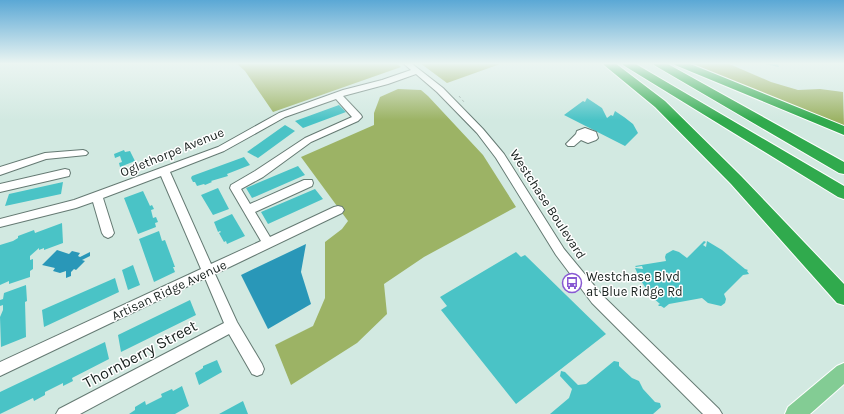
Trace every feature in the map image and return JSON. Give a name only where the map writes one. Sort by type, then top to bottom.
[{"type":"highway","points":[[633,82],[660,104],[736,180],[844,297]]},
{"type":"highway","points":[[661,82],[844,193]]},
{"type":"highway","points":[[693,82],[844,169]]},
{"type":"highway","points":[[724,82],[844,131]]},
{"type":"main road","points":[[795,414],[844,372]]},
{"type":"street","name":"Oglethorpe Avenue","points":[[0,223],[57,210],[97,196],[221,150],[268,121],[337,95],[384,82]]},
{"type":"street","name":"Westchase Boulevard","points":[[431,82],[480,131],[500,156],[560,252],[597,299],[714,414]]},
{"type":"street","points":[[268,243],[235,188],[259,174],[308,140],[350,123],[357,117],[337,95]]},
{"type":"street","points":[[574,146],[584,138]]},
{"type":"street","points":[[0,171],[45,156],[83,153]]},
{"type":"street","points":[[164,171],[210,271],[232,326],[257,369]]},
{"type":"street","points":[[0,188],[64,173]]},
{"type":"street","points":[[248,210],[308,183]]},
{"type":"street","points":[[97,196],[108,233]]},
{"type":"street","name":"Artisan Ridge Avenue","points":[[0,369],[338,210]]},
{"type":"street","name":"Thornberry Street","points":[[64,414],[232,326]]},
{"type":"green space","points":[[253,82],[357,82],[273,112]]},
{"type":"green space","points":[[734,82],[772,82],[798,90],[820,89],[843,92],[844,126]]},
{"type":"green space","points":[[398,89],[421,90],[428,96],[483,155],[516,207],[424,257],[384,284],[387,314],[357,343],[291,385],[275,345],[313,326],[325,298],[325,242],[342,229],[348,221],[301,157],[374,125],[374,113],[380,97]]},
{"type":"water","points":[[306,244],[301,272],[311,304],[268,329],[241,275]]},
{"type":"water","points":[[57,250],[69,254],[72,251],[80,253],[78,256],[80,257],[90,252],[90,256],[82,260],[85,261],[76,270],[74,269],[71,272],[71,276],[66,278],[66,271],[60,273],[53,271],[55,268],[42,265]]},
{"type":"building","points":[[587,98],[602,108],[607,118],[611,115],[613,116],[615,111],[624,117],[633,124],[638,133],[625,146],[564,115],[583,101],[585,102]]},
{"type":"building","points":[[339,105],[346,112],[303,128],[295,121]]},
{"type":"building","points":[[285,125],[295,131],[258,158],[247,152]]},
{"type":"building","points":[[124,150],[125,152],[130,151],[135,161],[120,167],[119,163],[122,162],[120,156],[115,158],[114,154]]},
{"type":"building","points":[[244,157],[250,165],[227,174],[228,176],[211,181],[212,182],[205,185],[197,186],[191,178],[192,176]]},
{"type":"building","points":[[298,166],[305,175],[252,198],[246,188]]},
{"type":"building","points":[[63,182],[61,194],[5,206],[9,194]]},
{"type":"building","points":[[218,188],[229,209],[213,215],[201,195]]},
{"type":"building","points":[[315,189],[323,199],[268,224],[261,212]]},
{"type":"building","points":[[143,191],[150,206],[152,205],[154,209],[151,210],[153,218],[156,217],[158,222],[155,223],[156,227],[138,234],[124,198]]},
{"type":"building","points":[[232,214],[245,236],[227,244],[226,241],[224,242],[219,233],[221,232],[218,232],[214,222]]},
{"type":"building","points":[[62,223],[63,243],[44,250],[44,248],[39,250],[39,248],[30,256],[30,260],[33,259],[33,269],[30,271],[30,277],[9,284],[9,281],[0,285],[0,245],[13,241],[18,238],[18,236],[34,230],[35,233]]},
{"type":"building","points":[[159,231],[162,241],[165,240],[175,267],[173,267],[175,272],[154,282],[139,239]]},
{"type":"building","points":[[704,241],[706,242],[703,245],[706,247],[707,241],[722,250],[748,270],[747,271],[749,274],[743,275],[724,294],[726,299],[725,303],[721,306],[708,303],[702,298],[669,304],[664,308],[659,306],[658,305],[660,304],[652,297],[641,281],[635,268],[643,269],[642,266],[635,266],[666,261],[666,254],[673,250],[679,252],[687,258]]},
{"type":"building","points":[[516,252],[521,257],[525,255],[606,334],[516,404],[441,310],[447,306],[440,297]]},
{"type":"building","points":[[133,265],[140,285],[128,290],[122,270]]},
{"type":"building","points":[[115,278],[119,292],[44,327],[42,310]]},
{"type":"building","points":[[26,285],[26,337],[1,347],[0,317],[3,310],[3,305],[0,306],[0,300],[3,299],[4,293]]},
{"type":"building","points":[[190,300],[196,315],[121,352],[118,335]]},
{"type":"building","points":[[105,342],[109,359],[72,378],[73,381],[63,386],[63,383],[45,392],[45,395],[34,401],[33,398],[0,414],[0,392]]},
{"type":"building","points":[[217,360],[222,372],[199,385],[195,373],[203,368],[203,366]]},
{"type":"building","points":[[614,361],[619,362],[619,366],[632,378],[639,381],[643,389],[655,402],[660,403],[661,407],[653,414],[550,414],[569,398],[572,389],[560,376],[561,371],[565,372],[578,385],[586,384]]},
{"type":"building","points":[[182,386],[189,406],[175,414],[129,414],[135,410],[135,407],[145,401],[146,405],[162,397],[161,394],[172,389],[173,391]]},
{"type":"building","points":[[243,401],[248,414],[219,414]]},
{"type":"place","name":"Westchase Blvd at Blue Ridge Rd","points":[[572,283]]}]
